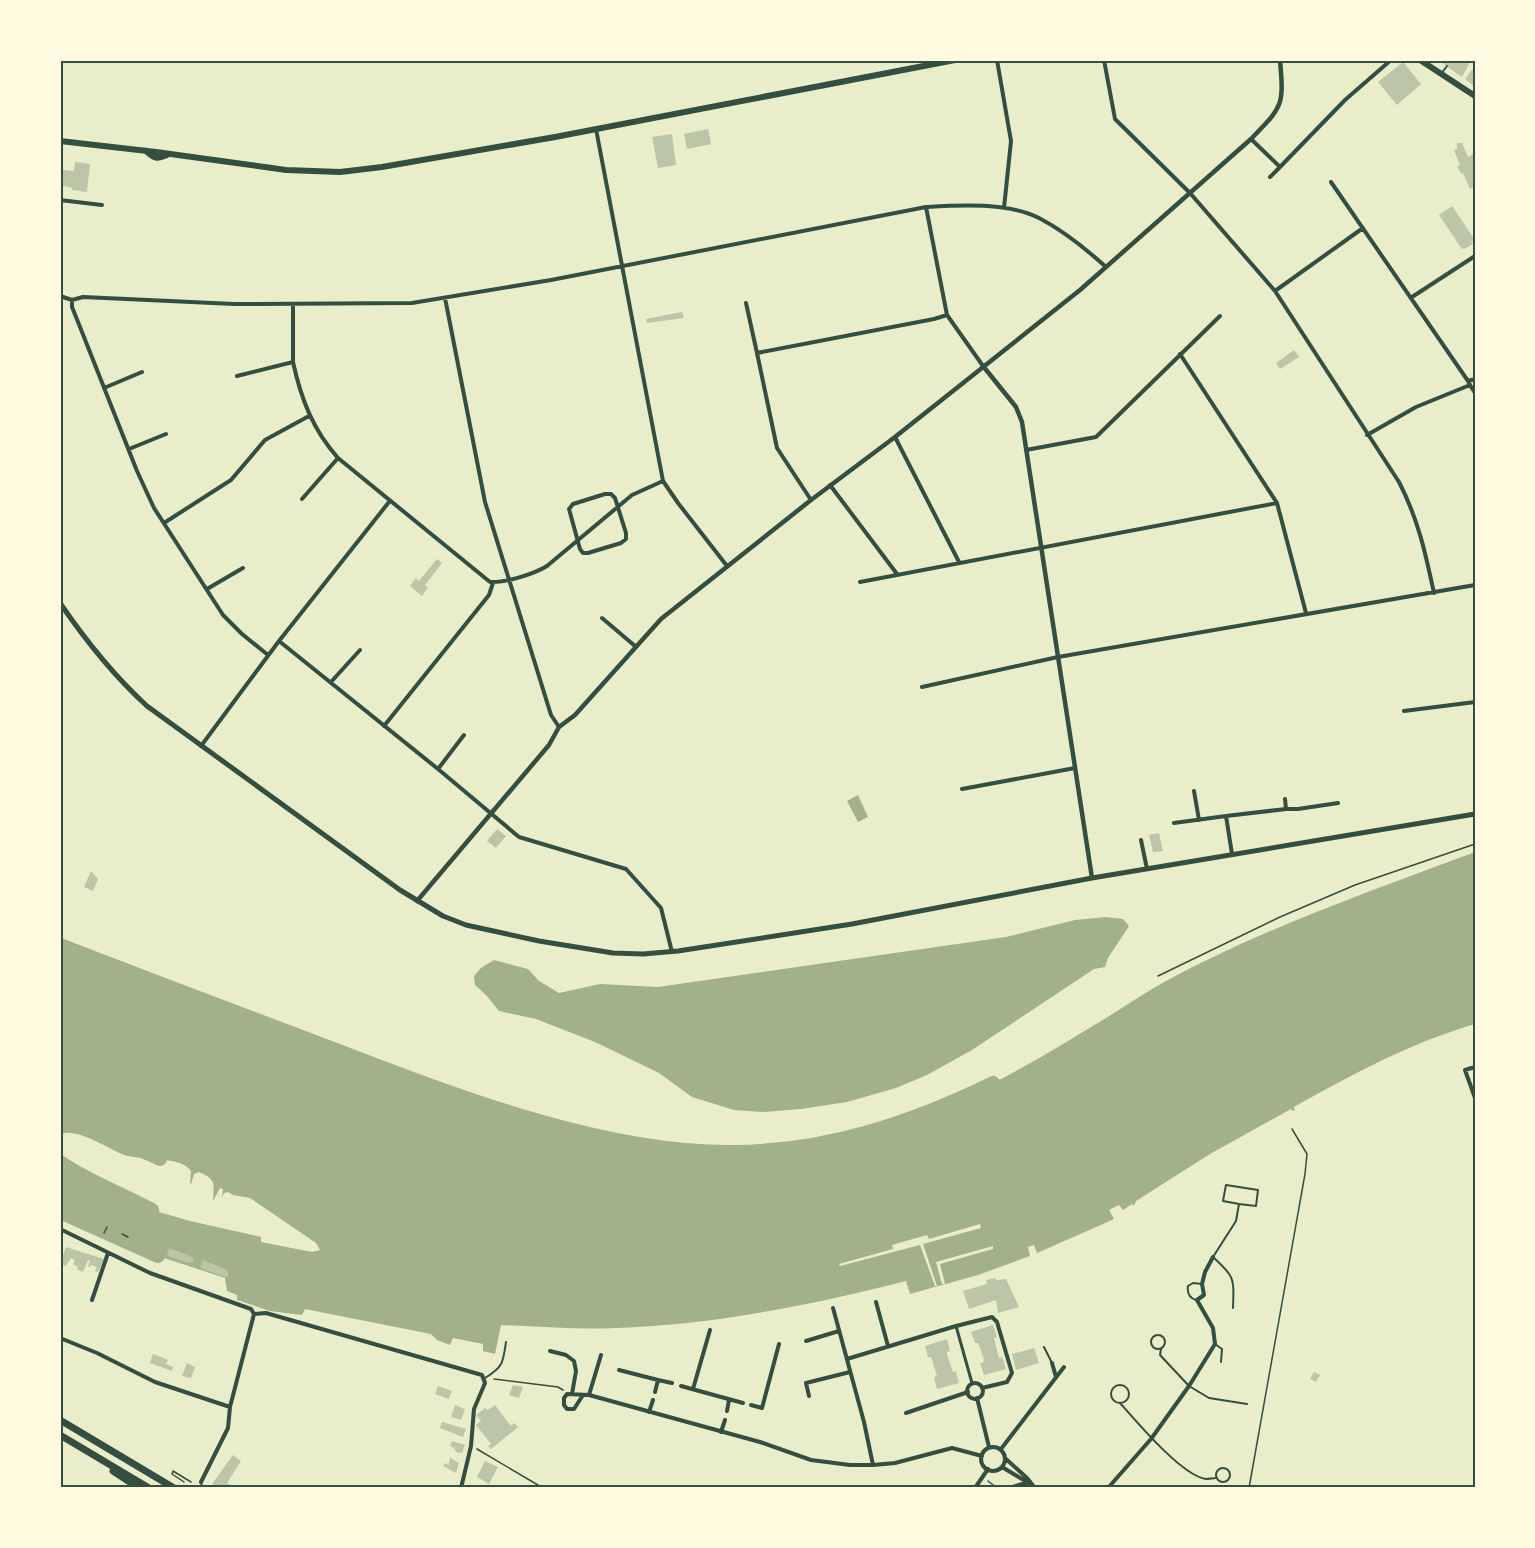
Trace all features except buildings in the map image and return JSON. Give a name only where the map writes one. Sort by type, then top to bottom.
[{"type":"highway","points":[[60,1420],[174,1488]]},
{"type":"highway","points":[[60,1436],[139,1488]]},
{"type":"highway","points":[[60,1436],[149,1488]]},
{"type":"main road","points":[[60,141],[146,151],[153,158],[159,159],[169,154],[286,170],[340,172],[381,168],[955,60]]},
{"type":"main road","points":[[1420,60],[1475,96]]},
{"type":"main road","points":[[60,603],[87,642],[121,682],[147,706],[326,838],[417,901],[443,916],[466,924],[539,941],[627,954],[672,952],[852,924],[1092,878],[1475,814]]},
{"type":"street","points":[[997,60],[1011,141],[1004,208]]},
{"type":"street","points":[[1104,60],[1115,119],[1190,193],[1275,291],[1398,482],[1411,506],[1421,533],[1434,593]]},
{"type":"street","points":[[417,901],[549,746],[559,727],[575,715],[661,619],[1080,290],[1251,139],[1281,105],[1283,96],[1280,60]]},
{"type":"street","points":[[1270,177],[1345,100],[1391,60]]},
{"type":"street","points":[[596,128],[663,481],[727,566]]},
{"type":"street","points":[[1251,139],[1280,167]]},
{"type":"street","points":[[1331,182],[1412,297],[1475,393]]},
{"type":"street","points":[[60,200],[102,205]]},
{"type":"street","points":[[60,296],[72,300],[83,297],[234,304],[405,303],[551,280],[926,207],[963,205],[1004,208],[1038,217],[1077,241],[1106,267]]},
{"type":"street","points":[[926,207],[947,315],[1019,412],[1092,878]]},
{"type":"street","points":[[1275,291],[1363,228]]},
{"type":"street","points":[[1412,297],[1475,256]]},
{"type":"street","points":[[445,298],[485,502],[551,715],[559,727]]},
{"type":"street","points":[[72,300],[72,307],[145,490],[227,620],[268,656]]},
{"type":"street","points":[[746,303],[777,448],[811,500]]},
{"type":"street","points":[[293,304],[293,362],[299,390],[309,416],[323,441],[338,458],[389,502],[488,581],[493,583],[542,570],[632,495],[663,481]]},
{"type":"street","points":[[757,353],[947,315]]},
{"type":"street","points":[[1026,450],[1096,437],[1220,316]]},
{"type":"street","points":[[1180,354],[1277,503],[1286,528],[1306,613]]},
{"type":"street","points":[[237,376],[293,362]]},
{"type":"street","points":[[104,388],[142,372]]},
{"type":"street","points":[[1367,435],[1416,407],[1475,379]]},
{"type":"street","points":[[164,523],[231,480],[265,440],[309,416]]},
{"type":"street","points":[[129,449],[166,434]]},
{"type":"street","points":[[895,437],[959,562]]},
{"type":"street","points":[[302,500],[338,458]]},
{"type":"street","points":[[830,485],[897,574]]},
{"type":"street","points":[[611,494],[615,498],[626,539],[588,553],[583,553],[578,542],[569,509],[573,504],[611,494]]},
{"type":"street","points":[[201,747],[279,641],[389,502]]},
{"type":"street","points":[[860,582],[1277,503]]},
{"type":"street","points":[[207,589],[243,568]]},
{"type":"street","points":[[384,726],[489,595],[493,583]]},
{"type":"street","points":[[922,687],[1058,657],[1475,585]]},
{"type":"street","points":[[602,618],[635,646]]},
{"type":"street","points":[[279,641],[519,837],[626,869],[661,908],[672,952]]},
{"type":"street","points":[[331,682],[360,650]]},
{"type":"street","points":[[1404,711],[1475,702]]},
{"type":"street","points":[[438,769],[464,735]]},
{"type":"street","points":[[962,789],[1075,768]]},
{"type":"street","points":[[1194,791],[1199,820]]},
{"type":"street","points":[[1285,799],[1286,809]]},
{"type":"street","points":[[1174,823],[1338,803]]},
{"type":"street","points":[[1226,816],[1232,854]]},
{"type":"street","points":[[1141,840],[1147,869]]},
{"type":"street","points":[[1475,1067],[1465,1070],[1475,1098]]},
{"type":"street","points":[[60,1229],[150,1273],[251,1309],[254,1314],[230,1407],[228,1428],[201,1482]]},
{"type":"street","points":[[92,1300],[108,1253]]},
{"type":"street","points":[[1108,1488],[1151,1439],[1189,1386],[1215,1344],[1213,1328],[1197,1300],[1204,1295],[1202,1284],[1213,1257]]},
{"type":"street","points":[[876,1302],[888,1346]]},
{"type":"street","points":[[833,1308],[873,1465]]},
{"type":"street","points":[[254,1314],[266,1313],[478,1373],[485,1378],[474,1409],[471,1446],[461,1488]]},
{"type":"street","points":[[847,1359],[992,1317],[997,1322],[1012,1373],[1007,1382],[982,1388]]},
{"type":"street","points":[[956,1326],[972,1383]]},
{"type":"street","points":[[693,1389],[710,1330]]},
{"type":"street","points":[[806,1341],[838,1331]]},
{"type":"street","points":[[60,1338],[97,1353],[155,1382],[230,1407]]},
{"type":"street","points":[[751,1405],[762,1408],[779,1344]]},
{"type":"street","points":[[550,1351],[566,1355],[574,1361],[576,1371],[572,1394]]},
{"type":"street","points":[[589,1395],[601,1355]]},
{"type":"street","points":[[1052,1363],[1056,1377]]},
{"type":"street","points":[[1001,1449],[1064,1367]]},
{"type":"street","points":[[619,1370],[672,1383]]},
{"type":"street","points":[[809,1396],[806,1383],[850,1372]]},
{"type":"street","points":[[655,1392],[658,1380]]},
{"type":"street","points":[[972,1383],[977,1383],[982,1388]]},
{"type":"street","points":[[972,1383],[968,1392],[971,1397],[977,1398]]},
{"type":"street","points":[[681,1386],[743,1403]]},
{"type":"street","points":[[977,1398],[981,1395],[982,1388]]},
{"type":"street","points":[[906,1413],[968,1392]]},
{"type":"street","points":[[583,1395],[577,1406],[570,1409],[564,1405],[564,1398],[572,1394],[589,1395],[811,1460],[850,1466],[895,1463],[952,1448],[982,1456]]},
{"type":"street","points":[[977,1398],[989,1447]]},
{"type":"street","points":[[649,1412],[653,1400]]},
{"type":"street","points":[[727,1412],[729,1400]]},
{"type":"street","points":[[721,1432],[725,1420]]},
{"type":"street","points":[[989,1447],[1001,1449]]},
{"type":"street","points":[[989,1447],[982,1456],[982,1464],[988,1469],[996,1470],[1002,1467],[1006,1458]]},
{"type":"street","points":[[1001,1449],[1006,1458],[1028,1478],[1031,1485]]},
{"type":"street","points":[[1002,1467],[1017,1474],[1031,1485]]},
{"type":"street","points":[[975,1488],[988,1469]]},
{"type":"street","points":[[1011,1487],[1017,1474]]},
{"type":"street","points":[[1011,1487],[1031,1485]]},
{"type":"lane","points":[[1440,75],[1447,66]]},
{"type":"lane","points":[[1226,1185],[1258,1190],[1256,1206],[1239,1204],[1223,1201],[1226,1185]]},
{"type":"lane","points":[[1233,1308],[1234,1282],[1229,1272],[1213,1257],[1236,1221],[1239,1204]]},
{"type":"lane","points":[[1197,1300],[1190,1297],[1188,1287],[1193,1283],[1202,1284]]},
{"type":"lane","points":[[1161,1348],[1156,1349],[1152,1344],[1156,1335],[1163,1336],[1166,1341],[1165,1346],[1161,1348],[1160,1355],[1189,1386],[1209,1398],[1247,1404]]},
{"type":"lane","points":[[485,1378],[498,1370],[503,1362],[506,1342]]},
{"type":"lane","points":[[1215,1344],[1222,1349],[1221,1362]]},
{"type":"lane","points":[[1044,1347],[1052,1363]]},
{"type":"lane","points":[[1120,1403],[1128,1399],[1129,1393],[1121,1386],[1114,1389],[1112,1394],[1115,1401],[1120,1403],[1151,1439],[1192,1472],[1205,1479],[1216,1478]]},
{"type":"lane","points":[[1221,1468],[1228,1470],[1230,1474],[1230,1479],[1226,1482],[1219,1482],[1216,1478],[1216,1473],[1221,1468]]},
{"type":"lane","points":[[201,1482],[202,1488]]},
{"type":"path","points":[[1158,976],[1280,917],[1355,885],[1475,844]]},
{"type":"path","points":[[1249,1488],[1305,1174],[1307,1154],[1292,1130]]},
{"type":"path","points":[[105,1233],[107,1227]]},
{"type":"path","points":[[123,1241],[125,1235]]},
{"type":"path","points":[[485,1378],[558,1387],[572,1394]]},
{"type":"path","points":[[471,1446],[543,1488]]},
{"type":"path","points":[[184,1482],[172,1474],[173,1471],[191,1482]]},
{"type":"path","points":[[987,1479],[997,1488]]},
{"type":"shaded area","points":[[858,795],[868,817],[858,822],[847,801]]},
{"type":"shaded area","points":[[1475,852],[1475,1024],[1428,1040],[1338,1083],[1294,1107],[1295,1110],[1291,1109],[1210,1154],[1136,1201],[1134,1206],[1132,1204],[1123,1210],[1119,1205],[1109,1210],[1114,1219],[1037,1253],[1034,1245],[1028,1247],[1030,1256],[978,1275],[910,1294],[906,1281],[798,1306],[689,1323],[601,1328],[501,1325],[495,1354],[483,1351],[483,1344],[453,1338],[450,1345],[437,1340],[431,1334],[305,1309],[302,1315],[270,1311],[237,1300],[237,1295],[227,1291],[225,1278],[158,1256],[60,1212],[60,1162],[97,1185],[125,1195],[152,1210],[261,1237],[261,1242],[312,1252],[320,1250],[316,1243],[250,1198],[228,1192],[224,1193],[222,1198],[223,1189],[220,1188],[213,1201],[212,1180],[199,1172],[194,1174],[191,1184],[191,1171],[181,1164],[144,1151],[126,1148],[76,1126],[60,1127],[60,945],[433,1086],[532,1119],[582,1133],[633,1143],[684,1150],[758,1151],[832,1141],[880,1129],[950,1104],[1016,1071],[1158,986],[1203,962],[1318,911]]},
{"type":"shaded area","points":[[1106,917],[1123,919],[1129,926],[1108,958],[1105,967],[1094,969],[972,1050],[927,1075],[896,1088],[847,1102],[801,1109],[763,1112],[734,1110],[692,1097],[659,1073],[595,1042],[536,1019],[499,1011],[475,985],[474,976],[481,968],[494,960],[528,969],[539,981],[559,993],[600,984],[658,987],[1006,937],[1075,920]]},
{"type":"pier","points":[[980,1224],[981,1228],[923,1244],[937,1286],[935,1286],[920,1245],[840,1266],[839,1264],[893,1249],[892,1245],[927,1235],[929,1239]]},
{"type":"pier","points":[[993,1246],[993,1249],[940,1264],[945,1284],[942,1284],[936,1262]]},
{"type":"waterway","points":[[60,945],[478,1102],[581,1132],[633,1143],[684,1150],[734,1152],[802,1146],[868,1132],[900,1122],[931,1111],[993,1083],[1003,1093]]},
{"type":"waterway","points":[[60,1127],[75,1126],[125,1148],[142,1151],[160,1159],[163,1145]]},
{"type":"waterway","points":[[60,1162],[82,1176],[152,1210],[158,1256],[60,1212]]}]
